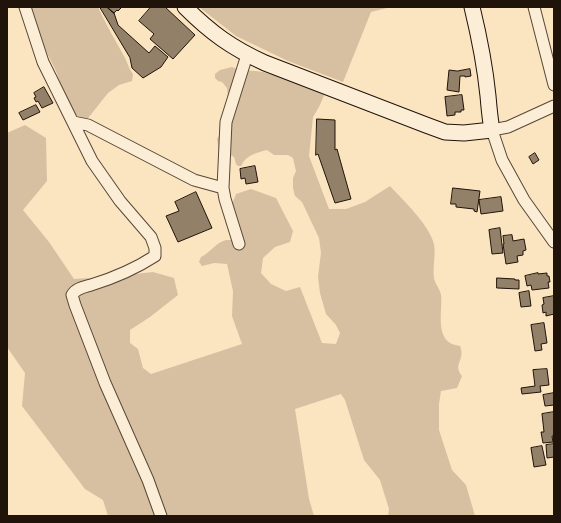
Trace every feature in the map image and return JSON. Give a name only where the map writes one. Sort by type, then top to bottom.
[{"type":"street","points":[[25,7],[43,62],[92,161],[120,201],[151,237],[155,248],[155,256],[139,267],[103,282],[75,290],[72,295],[106,383],[148,480],[161,516]]},
{"type":"street","points":[[185,7],[217,36],[247,55],[264,63],[445,132],[464,133],[492,130],[508,126],[552,110]]},
{"type":"street","points":[[472,7],[482,48],[489,115],[492,130],[502,160],[520,193],[553,238]]},
{"type":"street","points":[[534,7],[554,85]]},
{"type":"street","points":[[239,244],[223,188],[226,122],[247,55]]},
{"type":"street","points":[[73,122],[88,125],[194,180],[223,188]]},
{"type":"shaded area","points":[[28,7],[98,7],[133,74],[132,81],[119,85],[108,93],[85,122],[73,112],[56,71],[39,37]]},
{"type":"shaded area","points":[[199,7],[391,7],[371,12],[343,82],[288,61],[236,36]]},
{"type":"shaded area","points":[[232,67],[236,69],[263,72],[325,93],[313,117],[309,156],[329,209],[346,209],[365,202],[390,186],[414,212],[430,234],[435,250],[434,278],[441,295],[441,326],[446,339],[452,344],[460,346],[461,351],[458,368],[462,376],[457,388],[441,391],[439,404],[439,430],[452,470],[466,485],[475,516],[388,516],[389,509],[380,480],[364,460],[345,400],[341,394],[295,409],[309,499],[314,516],[108,516],[103,500],[85,489],[22,406],[25,373],[7,347],[7,133],[25,125],[46,138],[47,181],[23,210],[49,242],[74,279],[153,272],[174,278],[178,295],[150,317],[130,330],[130,343],[138,349],[143,368],[151,374],[242,344],[232,316],[233,291],[227,264],[214,263],[202,266],[199,262],[201,257],[222,241],[236,240],[231,207],[236,194],[251,189],[276,198],[293,231],[290,242],[275,247],[263,258],[261,273],[271,284],[286,291],[300,287],[322,343],[336,344],[340,333],[336,325],[326,314],[320,293],[318,277],[321,253],[319,238],[302,202],[295,196],[293,178],[296,171],[293,158],[288,155],[274,155],[267,150],[252,155],[243,162],[241,166],[238,166],[234,157],[229,154],[219,152],[217,139],[223,127],[229,105],[227,88],[222,82],[215,78],[215,74],[220,70]]},
{"type":"building","points":[[100,7],[107,7],[114,13],[118,25],[149,53],[155,46],[168,57],[161,67],[143,78],[132,68],[130,58]]},
{"type":"building","points":[[107,7],[122,7],[114,13]]},
{"type":"building","points":[[151,7],[165,7],[195,35],[173,59],[150,39],[154,34],[139,21]]},
{"type":"building","points":[[470,69],[471,76],[460,76],[459,92],[447,90],[449,70],[457,71]]},
{"type":"building","points":[[44,87],[53,103],[42,108],[38,101],[36,102],[34,93]]},
{"type":"building","points":[[462,95],[464,110],[461,110],[461,112],[455,112],[455,115],[447,116],[445,97]]},
{"type":"building","points":[[36,105],[40,112],[23,120],[19,113]]},
{"type":"building","points":[[317,119],[335,120],[335,150],[337,149],[351,199],[335,203],[318,154],[316,155]]},
{"type":"building","points":[[535,153],[539,160],[533,164],[529,157]]},
{"type":"building","points":[[255,166],[258,182],[246,184],[245,178],[241,179],[240,169]]},
{"type":"building","points":[[453,188],[480,191],[477,212],[474,211],[474,209],[456,207],[456,204],[451,204]]},
{"type":"building","points":[[196,192],[212,228],[178,242],[166,216],[179,211],[175,202]]},
{"type":"building","points":[[501,197],[503,211],[481,214],[479,200]]},
{"type":"building","points":[[500,228],[503,253],[492,254],[489,230]]},
{"type":"building","points":[[512,235],[513,241],[524,239],[526,250],[523,251],[523,255],[517,256],[518,262],[506,264],[503,236]]},
{"type":"building","points":[[538,273],[547,273],[550,282],[548,282],[549,288],[532,290],[531,285],[527,286],[525,276]]},
{"type":"building","points":[[497,278],[519,280],[519,289],[497,288]]},
{"type":"building","points":[[529,291],[531,306],[521,307],[519,293]]},
{"type":"building","points":[[554,296],[554,314],[546,316],[546,312],[543,313],[543,298]]},
{"type":"building","points":[[544,323],[547,343],[541,344],[542,350],[535,351],[531,325]]},
{"type":"building","points":[[547,369],[549,385],[540,386],[541,392],[522,394],[521,388],[535,386],[533,370]]},
{"type":"building","points":[[554,393],[554,405],[545,406],[543,395]]},
{"type":"building","points":[[554,412],[553,442],[543,443],[541,432],[544,432],[542,414]]},
{"type":"building","points":[[554,444],[554,457],[547,458],[546,445]]},
{"type":"building","points":[[542,446],[546,465],[534,467],[531,448]]}]
